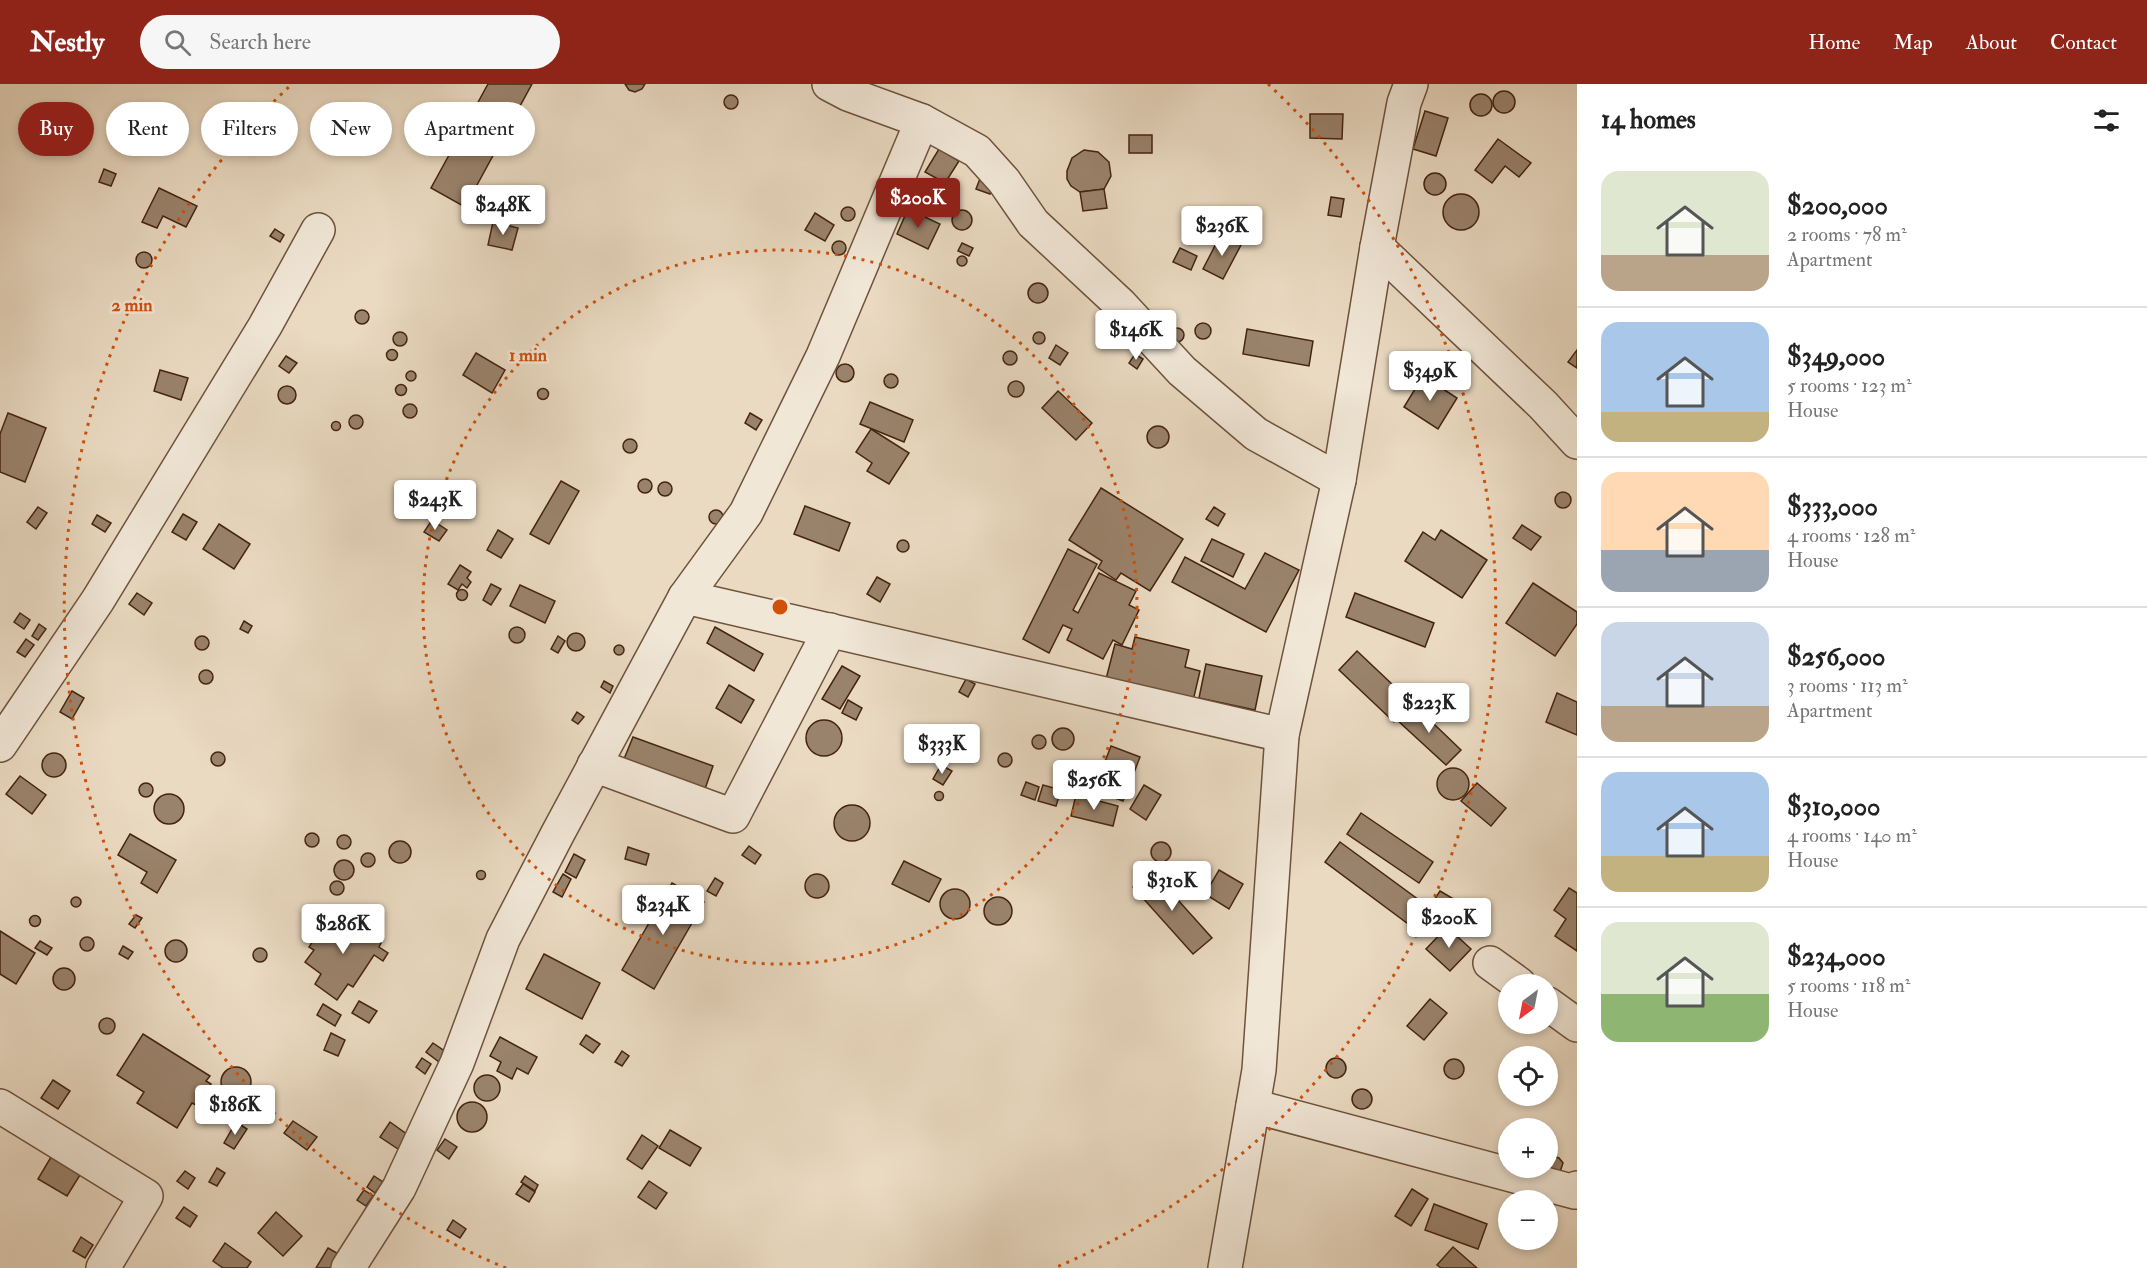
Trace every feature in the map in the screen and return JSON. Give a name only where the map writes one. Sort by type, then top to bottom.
[{"type":"street","points":[[829,84],[848,94],[922,121],[977,151],[1004,182],[1033,223],[1120,304],[1182,371],[1256,434],[1339,480]]},
{"type":"street","points":[[1225,1268],[1259,1070],[1282,735],[1339,480],[1377,247],[1404,103],[1411,84]]},
{"type":"street","points":[[348,1268],[399,1188],[457,1063],[503,939],[594,765],[685,597],[746,513],[823,356],[922,121]]},
{"type":"street","points":[[0,745],[98,600],[265,326],[318,230]]},
{"type":"street","points":[[1377,247],[1543,405],[1577,442]]},
{"type":"street","points":[[685,597],[1282,735]]},
{"type":"street","points":[[594,765],[733,816],[830,630]]},
{"type":"street","points":[[1490,963],[1505,974]]},
{"type":"street","points":[[1558,1011],[1577,1025]]},
{"type":"street","points":[[0,1106],[146,1196],[103,1268]]},
{"type":"street","points":[[1253,1106],[1575,1192],[1577,1188]]},
{"type":"building","points":[[488,84],[532,84],[522,102],[478,102]]},
{"type":"building","points":[[625,84],[645,84],[642,89],[635,92],[629,90]]},
{"type":"building","points":[[1504,91],[1514,98],[1515,102],[1508,112],[1504,113],[1494,106],[1493,102],[1500,92]]},
{"type":"building","points":[[1481,94],[1489,97],[1492,105],[1489,113],[1481,116],[1473,113],[1470,105],[1473,97]]},
{"type":"building","points":[[731,95],[736,97],[738,102],[736,107],[731,109],[726,107],[724,102],[726,97]]},
{"type":"building","points":[[1425,111],[1448,118],[1436,156],[1413,149]]},
{"type":"building","points":[[1310,114],[1343,114],[1342,139],[1310,138]]},
{"type":"building","points":[[1129,135],[1152,135],[1152,153],[1129,153]]},
{"type":"building","points":[[1498,139],[1531,163],[1519,177],[1505,166],[1492,183],[1475,170]]},
{"type":"building","points":[[939,149],[959,161],[945,183],[925,172]]},
{"type":"building","points":[[1084,150],[1098,152],[1109,162],[1111,176],[1104,189],[1080,192],[1071,186],[1067,179],[1067,171],[1072,158]]},
{"type":"building","points":[[449,156],[493,156],[465,207],[431,188]]},
{"type":"building","points":[[104,169],[116,174],[111,186],[99,182]]},
{"type":"building","points":[[1435,173],[1443,176],[1446,184],[1443,192],[1435,195],[1427,192],[1424,184],[1427,176]]},
{"type":"building","points":[[981,176],[995,181],[990,194],[976,189]]},
{"type":"building","points":[[159,188],[197,206],[186,227],[163,216],[157,228],[142,222]]},
{"type":"building","points":[[1104,189],[1107,208],[1083,211],[1080,192]]},
{"type":"building","points":[[1461,194],[1474,199],[1479,212],[1474,225],[1461,230],[1448,225],[1443,212],[1448,199]]},
{"type":"building","points":[[1331,197],[1344,199],[1341,217],[1328,215]]},
{"type":"building","points":[[848,207],[853,209],[855,214],[853,219],[848,221],[843,219],[841,214],[843,209]]},
{"type":"building","points":[[908,209],[940,224],[928,249],[897,234]]},
{"type":"building","points":[[962,210],[969,213],[972,220],[969,227],[962,230],[955,227],[952,220],[955,213]]},
{"type":"building","points":[[815,213],[834,225],[825,241],[805,230]]},
{"type":"building","points":[[493,222],[518,228],[512,250],[488,245]]},
{"type":"building","points":[[275,229],[284,235],[280,242],[270,236]]},
{"type":"building","points":[[1221,234],[1241,245],[1223,279],[1203,269]]},
{"type":"building","points":[[839,241],[844,243],[846,248],[844,253],[839,255],[834,253],[832,248],[834,243]]},
{"type":"building","points":[[962,243],[973,248],[969,256],[958,251]]},
{"type":"building","points":[[1180,248],[1197,256],[1191,270],[1173,262]]},
{"type":"building","points":[[144,252],[150,254],[152,260],[150,266],[144,268],[138,266],[136,260],[138,254]]},
{"type":"building","points":[[962,256],[966,257],[966,265],[962,266],[958,265],[957,261],[958,257]]},
{"type":"building","points":[[1038,283],[1045,286],[1048,293],[1045,300],[1038,303],[1031,300],[1028,293],[1031,286]]},
{"type":"building","points":[[362,310],[367,312],[369,317],[367,322],[362,324],[357,322],[355,317],[357,312]]},
{"type":"building","points":[[1203,323],[1209,325],[1211,331],[1209,337],[1203,339],[1197,337],[1195,331],[1197,325]]},
{"type":"building","points":[[1174,328],[1180,328],[1184,335],[1180,342],[1174,342],[1170,338],[1170,332]]},
{"type":"building","points":[[1247,329],[1313,341],[1309,366],[1243,354]]},
{"type":"building","points":[[400,332],[405,334],[407,339],[405,344],[400,346],[395,344],[393,339],[395,334]]},
{"type":"building","points":[[1041,332],[1045,338],[1041,344],[1037,344],[1033,336]]},
{"type":"building","points":[[1056,345],[1068,353],[1060,365],[1049,358]]},
{"type":"building","points":[[392,349],[398,355],[392,361],[386,355]]},
{"type":"building","points":[[1577,350],[1577,368],[1568,362]]},
{"type":"building","points":[[1007,351],[1013,351],[1017,358],[1013,365],[1007,365],[1003,361],[1003,355]]},
{"type":"building","points":[[476,353],[505,370],[492,393],[463,375]]},
{"type":"building","points":[[1135,354],[1143,359],[1137,369],[1129,363]]},
{"type":"building","points":[[286,356],[297,363],[289,373],[279,366]]},
{"type":"building","points":[[845,364],[851,367],[854,373],[851,379],[845,382],[839,379],[836,373],[839,367]]},
{"type":"building","points":[[160,370],[188,378],[181,400],[154,391]]},
{"type":"building","points":[[411,371],[415,372],[415,380],[411,381],[407,380],[406,376],[407,372]]},
{"type":"building","points":[[888,374],[894,374],[898,381],[894,388],[888,388],[884,384],[884,378]]},
{"type":"building","points":[[1423,376],[1457,398],[1438,429],[1404,407]]},
{"type":"building","points":[[1016,381],[1024,389],[1016,397],[1008,389]]},
{"type":"building","points":[[401,384],[407,390],[401,396],[395,390]]},
{"type":"building","points":[[287,386],[293,389],[296,395],[293,401],[287,404],[281,401],[278,395],[281,389]]},
{"type":"building","points":[[543,389],[547,390],[547,398],[543,399],[539,398],[538,394],[539,390]]},
{"type":"building","points":[[1058,391],[1092,423],[1076,440],[1042,408]]},
{"type":"building","points":[[870,402],[913,420],[904,442],[860,424]]},
{"type":"building","points":[[410,404],[415,406],[417,411],[415,416],[410,418],[405,416],[403,411],[405,406]]},
{"type":"building","points":[[8,413],[46,428],[25,482],[0,472],[0,434]]},
{"type":"building","points":[[750,413],[762,420],[756,430],[745,423]]},
{"type":"building","points":[[356,415],[361,417],[363,422],[361,427],[356,429],[351,427],[349,422],[351,417]]},
{"type":"building","points":[[336,421],[341,426],[336,431],[331,426]]},
{"type":"building","points":[[1154,426],[1162,426],[1169,433],[1169,441],[1162,448],[1154,448],[1147,441],[1147,433]]},
{"type":"building","points":[[871,429],[909,453],[889,484],[867,471],[872,463],[856,452]]},
{"type":"building","points":[[630,439],[635,441],[637,446],[635,451],[630,453],[625,451],[623,446],[625,441]]},
{"type":"building","points":[[645,479],[650,481],[652,486],[650,491],[645,493],[640,491],[638,486],[640,481]]},
{"type":"building","points":[[561,481],[579,491],[549,544],[530,534]]},
{"type":"building","points":[[665,482],[670,484],[672,489],[670,494],[665,496],[660,494],[658,489],[660,484]]},
{"type":"building","points":[[1101,488],[1183,539],[1150,591],[1121,573],[1116,580],[1098,568],[1102,561],[1069,540]]},
{"type":"building","points":[[1560,492],[1566,492],[1571,500],[1569,506],[1560,508],[1555,503],[1555,497]]},
{"type":"building","points":[[411,500],[425,510],[419,518],[404,509]]},
{"type":"building","points":[[805,506],[850,523],[839,551],[794,534]]},
{"type":"building","points":[[38,507],[47,513],[36,529],[27,522]]},
{"type":"building","points":[[1214,507],[1225,514],[1218,526],[1206,519]]},
{"type":"building","points":[[716,510],[721,512],[723,517],[721,522],[716,524],[711,522],[709,517],[711,512]]},
{"type":"building","points":[[183,514],[197,522],[186,540],[172,532]]},
{"type":"building","points":[[97,515],[111,523],[105,532],[92,524]]},
{"type":"building","points":[[432,520],[447,530],[439,541],[424,532]]},
{"type":"building","points":[[219,524],[250,544],[234,569],[203,549]]},
{"type":"building","points":[[1522,525],[1541,537],[1531,550],[1513,538]]},
{"type":"building","points":[[498,530],[513,539],[501,558],[487,550]]},
{"type":"building","points":[[1441,530],[1487,560],[1462,598],[1405,561],[1423,532],[1435,540]]},
{"type":"building","points":[[1212,539],[1244,554],[1233,577],[1201,561]]},
{"type":"building","points":[[905,540],[909,546],[905,552],[901,552],[897,544]]},
{"type":"building","points":[[1068,549],[1097,564],[1073,610],[1078,613],[1099,573],[1136,591],[1129,605],[1139,610],[1122,645],[1113,640],[1103,659],[1067,640],[1072,629],[1063,625],[1049,653],[1023,639]]},
{"type":"building","points":[[1265,553],[1299,570],[1266,632],[1172,582],[1185,557],[1245,589]]},
{"type":"building","points":[[460,565],[471,572],[467,578],[471,582],[467,588],[462,584],[458,590],[448,584]]},
{"type":"building","points":[[877,577],[890,584],[880,602],[867,594]]},
{"type":"building","points":[[1533,583],[1577,612],[1577,624],[1555,656],[1506,623]]},
{"type":"building","points":[[491,584],[501,589],[491,605],[483,600]]},
{"type":"building","points":[[520,585],[555,601],[545,623],[510,606]]},
{"type":"building","points":[[462,590],[466,591],[466,599],[462,600],[458,599],[457,595],[458,591]]},
{"type":"building","points":[[137,593],[152,603],[144,615],[129,604]]},
{"type":"building","points":[[1355,593],[1434,623],[1425,647],[1346,617]]},
{"type":"building","points":[[20,613],[30,620],[24,629],[14,622]]},
{"type":"building","points":[[244,621],[252,626],[248,633],[240,629]]},
{"type":"building","points":[[39,624],[46,629],[38,640],[32,636]]},
{"type":"building","points":[[517,627],[525,635],[517,643],[509,635]]},
{"type":"building","points":[[715,627],[763,654],[754,671],[707,643]]},
{"type":"building","points":[[576,633],[582,636],[585,642],[582,648],[576,651],[570,648],[567,642],[570,636]]},
{"type":"building","points":[[202,636],[207,638],[209,643],[207,648],[202,650],[197,648],[195,643],[197,638]]},
{"type":"building","points":[[558,636],[565,641],[558,653],[551,649]]},
{"type":"building","points":[[1135,637],[1189,650],[1185,667],[1200,671],[1192,705],[1105,683],[1115,644],[1132,649]]},
{"type":"building","points":[[26,639],[34,645],[25,657],[17,652]]},
{"type":"building","points":[[619,645],[623,646],[623,654],[619,655],[615,654],[614,650],[615,646]]},
{"type":"building","points":[[1357,651],[1412,703],[1394,722],[1339,670]]},
{"type":"building","points":[[1206,664],[1262,676],[1255,710],[1199,698]]},
{"type":"building","points":[[842,666],[860,676],[840,709],[822,699]]},
{"type":"building","points":[[206,670],[211,672],[213,677],[211,682],[206,684],[201,682],[199,677],[201,672]]},
{"type":"building","points":[[966,679],[975,684],[968,697],[959,692]]},
{"type":"building","points":[[604,681],[613,686],[610,693],[601,687]]},
{"type":"building","points":[[729,685],[754,700],[741,723],[716,708]]},
{"type":"building","points":[[72,691],[84,698],[72,719],[60,712]]},
{"type":"building","points":[[1557,693],[1577,702],[1577,735],[1546,722]]},
{"type":"building","points":[[848,700],[862,708],[856,720],[842,713]]},
{"type":"building","points":[[1412,703],[1461,750],[1446,765],[1397,720]]},
{"type":"building","points":[[577,712],[584,717],[578,724],[572,720]]},
{"type":"building","points":[[824,720],[837,725],[842,738],[837,751],[824,756],[811,751],[806,738],[811,725]]},
{"type":"building","points":[[1059,728],[1067,728],[1074,735],[1074,743],[1067,750],[1059,750],[1052,743],[1052,735]]},
{"type":"building","points":[[1039,735],[1044,737],[1046,742],[1044,747],[1039,749],[1034,747],[1032,742],[1034,737]]},
{"type":"building","points":[[633,737],[713,766],[705,789],[624,759]]},
{"type":"building","points":[[952,746],[962,752],[956,762],[946,756]]},
{"type":"building","points":[[1111,746],[1140,757],[1123,801],[1094,790]]},
{"type":"building","points":[[218,752],[223,754],[225,759],[223,764],[218,766],[213,764],[211,759],[213,754]]},
{"type":"building","points":[[54,753],[63,756],[66,765],[63,774],[54,777],[45,774],[42,765],[45,756]]},
{"type":"building","points":[[1005,753],[1010,755],[1012,760],[1010,765],[1005,767],[1000,765],[998,760],[1000,755]]},
{"type":"building","points":[[941,765],[952,771],[943,785],[933,779]]},
{"type":"building","points":[[1453,768],[1464,773],[1469,784],[1464,795],[1453,800],[1442,795],[1437,784],[1442,773]]},
{"type":"building","points":[[20,776],[46,795],[32,814],[6,794]]},
{"type":"building","points":[[1026,782],[1039,787],[1035,800],[1021,795]]},
{"type":"building","points":[[146,783],[151,785],[153,790],[151,795],[146,797],[141,795],[139,790],[141,785]]},
{"type":"building","points":[[1477,783],[1506,808],[1491,826],[1461,801]]},
{"type":"building","points":[[1043,785],[1061,790],[1056,806],[1038,801]]},
{"type":"building","points":[[1144,785],[1161,795],[1146,820],[1130,809]]},
{"type":"building","points":[[939,791],[944,796],[939,801],[934,796]]},
{"type":"building","points":[[169,794],[180,798],[184,809],[180,820],[169,824],[158,820],[154,809],[158,798]]},
{"type":"building","points":[[1076,795],[1118,806],[1113,826],[1071,816]]},
{"type":"building","points":[[852,805],[865,810],[870,823],[865,836],[852,841],[839,836],[834,823],[839,810]]},
{"type":"building","points":[[1361,813],[1433,862],[1419,883],[1347,834]]},
{"type":"building","points":[[312,833],[317,835],[319,840],[317,845],[312,847],[307,845],[305,840],[307,835]]},
{"type":"building","points":[[130,834],[176,860],[157,893],[141,883],[147,872],[118,855]]},
{"type":"building","points":[[344,835],[349,837],[351,842],[349,847],[344,849],[339,847],[337,842],[339,837]]},
{"type":"building","points":[[400,841],[408,844],[411,852],[408,860],[400,863],[392,860],[389,852],[392,844]]},
{"type":"building","points":[[1161,842],[1168,845],[1171,852],[1168,859],[1161,862],[1154,859],[1151,852],[1154,845]]},
{"type":"building","points":[[1340,842],[1438,914],[1423,935],[1325,862]]},
{"type":"building","points":[[749,846],[761,855],[755,864],[742,855]]},
{"type":"building","points":[[628,847],[649,854],[646,865],[625,859]]},
{"type":"building","points":[[368,853],[373,855],[375,860],[373,865],[368,867],[363,865],[361,860],[363,855]]},
{"type":"building","points":[[574,854],[585,860],[576,878],[565,872]]},
{"type":"building","points":[[344,860],[351,863],[354,870],[351,877],[344,880],[337,877],[334,870],[337,863]]},
{"type":"building","points":[[904,861],[941,879],[929,902],[892,884]]},
{"type":"building","points":[[1151,870],[1212,938],[1193,954],[1133,887]]},
{"type":"building","points":[[1219,870],[1243,884],[1229,909],[1205,894]]},
{"type":"building","points":[[481,871],[485,875],[481,879],[477,875]]},
{"type":"building","points":[[563,874],[571,879],[562,897],[553,892]]},
{"type":"building","points":[[817,874],[825,878],[829,886],[825,894],[817,898],[809,894],[805,886],[809,878]]},
{"type":"building","points":[[715,878],[723,883],[716,896],[707,891]]},
{"type":"building","points":[[337,881],[342,883],[344,888],[342,893],[337,895],[332,893],[330,888],[332,883]]},
{"type":"building","points":[[672,883],[704,902],[654,989],[622,970]]},
{"type":"building","points":[[1569,888],[1577,893],[1577,951],[1555,936],[1566,919],[1554,910]]},
{"type":"building","points":[[955,889],[966,893],[970,904],[966,915],[955,919],[944,915],[940,904],[944,893]]},
{"type":"building","points":[[1440,891],[1462,904],[1454,917],[1432,903]]},
{"type":"building","points":[[76,897],[81,902],[76,907],[71,902]]},
{"type":"building","points":[[998,897],[1008,901],[1012,911],[1008,921],[998,925],[988,921],[984,911],[988,901]]},
{"type":"building","points":[[136,915],[142,918],[135,928],[129,924]]},
{"type":"building","points":[[334,915],[351,928],[358,918],[373,929],[368,935],[381,943],[379,947],[388,953],[383,961],[374,955],[353,987],[348,984],[337,1000],[315,984],[321,974],[305,962],[314,950],[309,947],[315,938],[318,940]]},
{"type":"building","points":[[35,916],[39,917],[39,925],[35,926],[31,925],[30,921],[31,917]]},
{"type":"building","points":[[1447,927],[1471,949],[1450,971],[1426,949]]},
{"type":"building","points":[[0,931],[35,953],[16,984],[0,974]]},
{"type":"building","points":[[87,937],[92,939],[94,944],[92,949],[87,951],[82,949],[80,944],[82,939]]},
{"type":"building","points":[[176,940],[184,943],[187,951],[184,959],[176,962],[168,959],[165,951],[168,943]]},
{"type":"building","points":[[40,941],[52,948],[47,955],[35,948]]},
{"type":"building","points":[[123,946],[133,952],[128,959],[119,954]]},
{"type":"building","points":[[260,948],[265,950],[267,955],[265,960],[260,962],[255,960],[253,955],[255,950]]},
{"type":"building","points":[[544,954],[600,983],[582,1019],[526,989]]},
{"type":"building","points":[[64,968],[72,971],[75,979],[72,987],[64,990],[56,987],[53,979],[56,971]]},
{"type":"building","points":[[1430,999],[1447,1013],[1424,1040],[1407,1026]]},
{"type":"building","points":[[359,1001],[377,1011],[369,1023],[352,1013]]},
{"type":"building","points":[[323,1004],[341,1015],[335,1026],[317,1015]]},
{"type":"building","points":[[107,1018],[113,1020],[115,1026],[113,1032],[107,1034],[101,1032],[99,1026],[101,1020]]},
{"type":"building","points":[[331,1033],[345,1040],[338,1056],[324,1050]]},
{"type":"building","points":[[143,1034],[210,1076],[206,1081],[211,1084],[198,1106],[192,1103],[177,1128],[137,1103],[144,1092],[117,1075]]},
{"type":"building","points":[[586,1035],[600,1044],[593,1053],[580,1044]]},
{"type":"building","points":[[500,1037],[537,1057],[528,1074],[517,1068],[512,1079],[497,1071],[501,1062],[490,1056]]},
{"type":"building","points":[[433,1043],[446,1052],[439,1062],[426,1052]]},
{"type":"building","points":[[622,1051],[629,1056],[622,1066],[615,1062]]},
{"type":"building","points":[[422,1058],[431,1064],[425,1074],[416,1067]]},
{"type":"building","points":[[1336,1058],[1343,1061],[1346,1068],[1343,1075],[1336,1078],[1329,1075],[1326,1068],[1329,1061]]},
{"type":"building","points":[[1454,1059],[1461,1062],[1464,1069],[1461,1076],[1454,1079],[1447,1076],[1444,1069],[1447,1062]]},
{"type":"building","points":[[236,1067],[247,1071],[251,1082],[247,1093],[236,1097],[225,1093],[221,1082],[225,1071]]},
{"type":"building","points":[[487,1075],[496,1079],[500,1088],[496,1097],[487,1101],[478,1097],[474,1088],[478,1079]]},
{"type":"building","points":[[53,1080],[70,1091],[58,1109],[41,1098]]},
{"type":"building","points":[[1362,1089],[1369,1092],[1372,1099],[1369,1106],[1362,1109],[1355,1106],[1352,1099],[1355,1092]]},
{"type":"building","points":[[243,1098],[248,1100],[250,1105],[248,1110],[243,1112],[238,1110],[236,1105],[238,1100]]},
{"type":"building","points":[[472,1102],[483,1106],[487,1117],[483,1128],[472,1132],[461,1128],[457,1117],[461,1106]]},
{"type":"building","points":[[293,1121],[317,1137],[307,1150],[284,1133]]},
{"type":"building","points":[[236,1122],[247,1129],[234,1149],[224,1143]]},
{"type":"building","points":[[390,1122],[408,1135],[398,1149],[380,1137]]},
{"type":"building","points":[[670,1130],[701,1148],[690,1166],[659,1148]]},
{"type":"building","points":[[642,1135],[658,1146],[642,1169],[627,1159]]},
{"type":"building","points":[[445,1139],[457,1147],[449,1159],[437,1150]]},
{"type":"building","points":[[51,1157],[80,1175],[67,1196],[38,1179]]},
{"type":"building","points":[[1558,1158],[1563,1163],[1560,1172],[1558,1171]]},
{"type":"building","points":[[217,1168],[225,1173],[217,1186],[209,1182]]},
{"type":"building","points":[[185,1171],[195,1178],[188,1189],[177,1181]]},
{"type":"building","points":[[374,1176],[383,1182],[375,1193],[367,1187]]},
{"type":"building","points":[[525,1176],[538,1185],[535,1191],[521,1182]]},
{"type":"building","points":[[649,1181],[667,1193],[656,1209],[638,1197]]},
{"type":"building","points":[[523,1184],[535,1192],[529,1202],[516,1194]]},
{"type":"building","points":[[1412,1189],[1428,1199],[1411,1226],[1395,1216]]},
{"type":"building","points":[[364,1190],[373,1196],[366,1206],[357,1200]]},
{"type":"building","points":[[1434,1204],[1487,1224],[1478,1249],[1425,1230]]},
{"type":"building","points":[[184,1207],[197,1216],[190,1227],[176,1218]]},
{"type":"building","points":[[276,1212],[302,1236],[283,1256],[258,1233]]},
{"type":"building","points":[[453,1220],[466,1229],[460,1238],[447,1230]]},
{"type":"building","points":[[81,1237],[93,1245],[85,1258],[73,1251]]},
{"type":"building","points":[[225,1243],[251,1262],[247,1268],[223,1268],[213,1261]]},
{"type":"building","points":[[1453,1247],[1477,1268],[1441,1268],[1437,1265]]},
{"type":"building","points":[[328,1248],[342,1256],[336,1268],[316,1268]]}]
